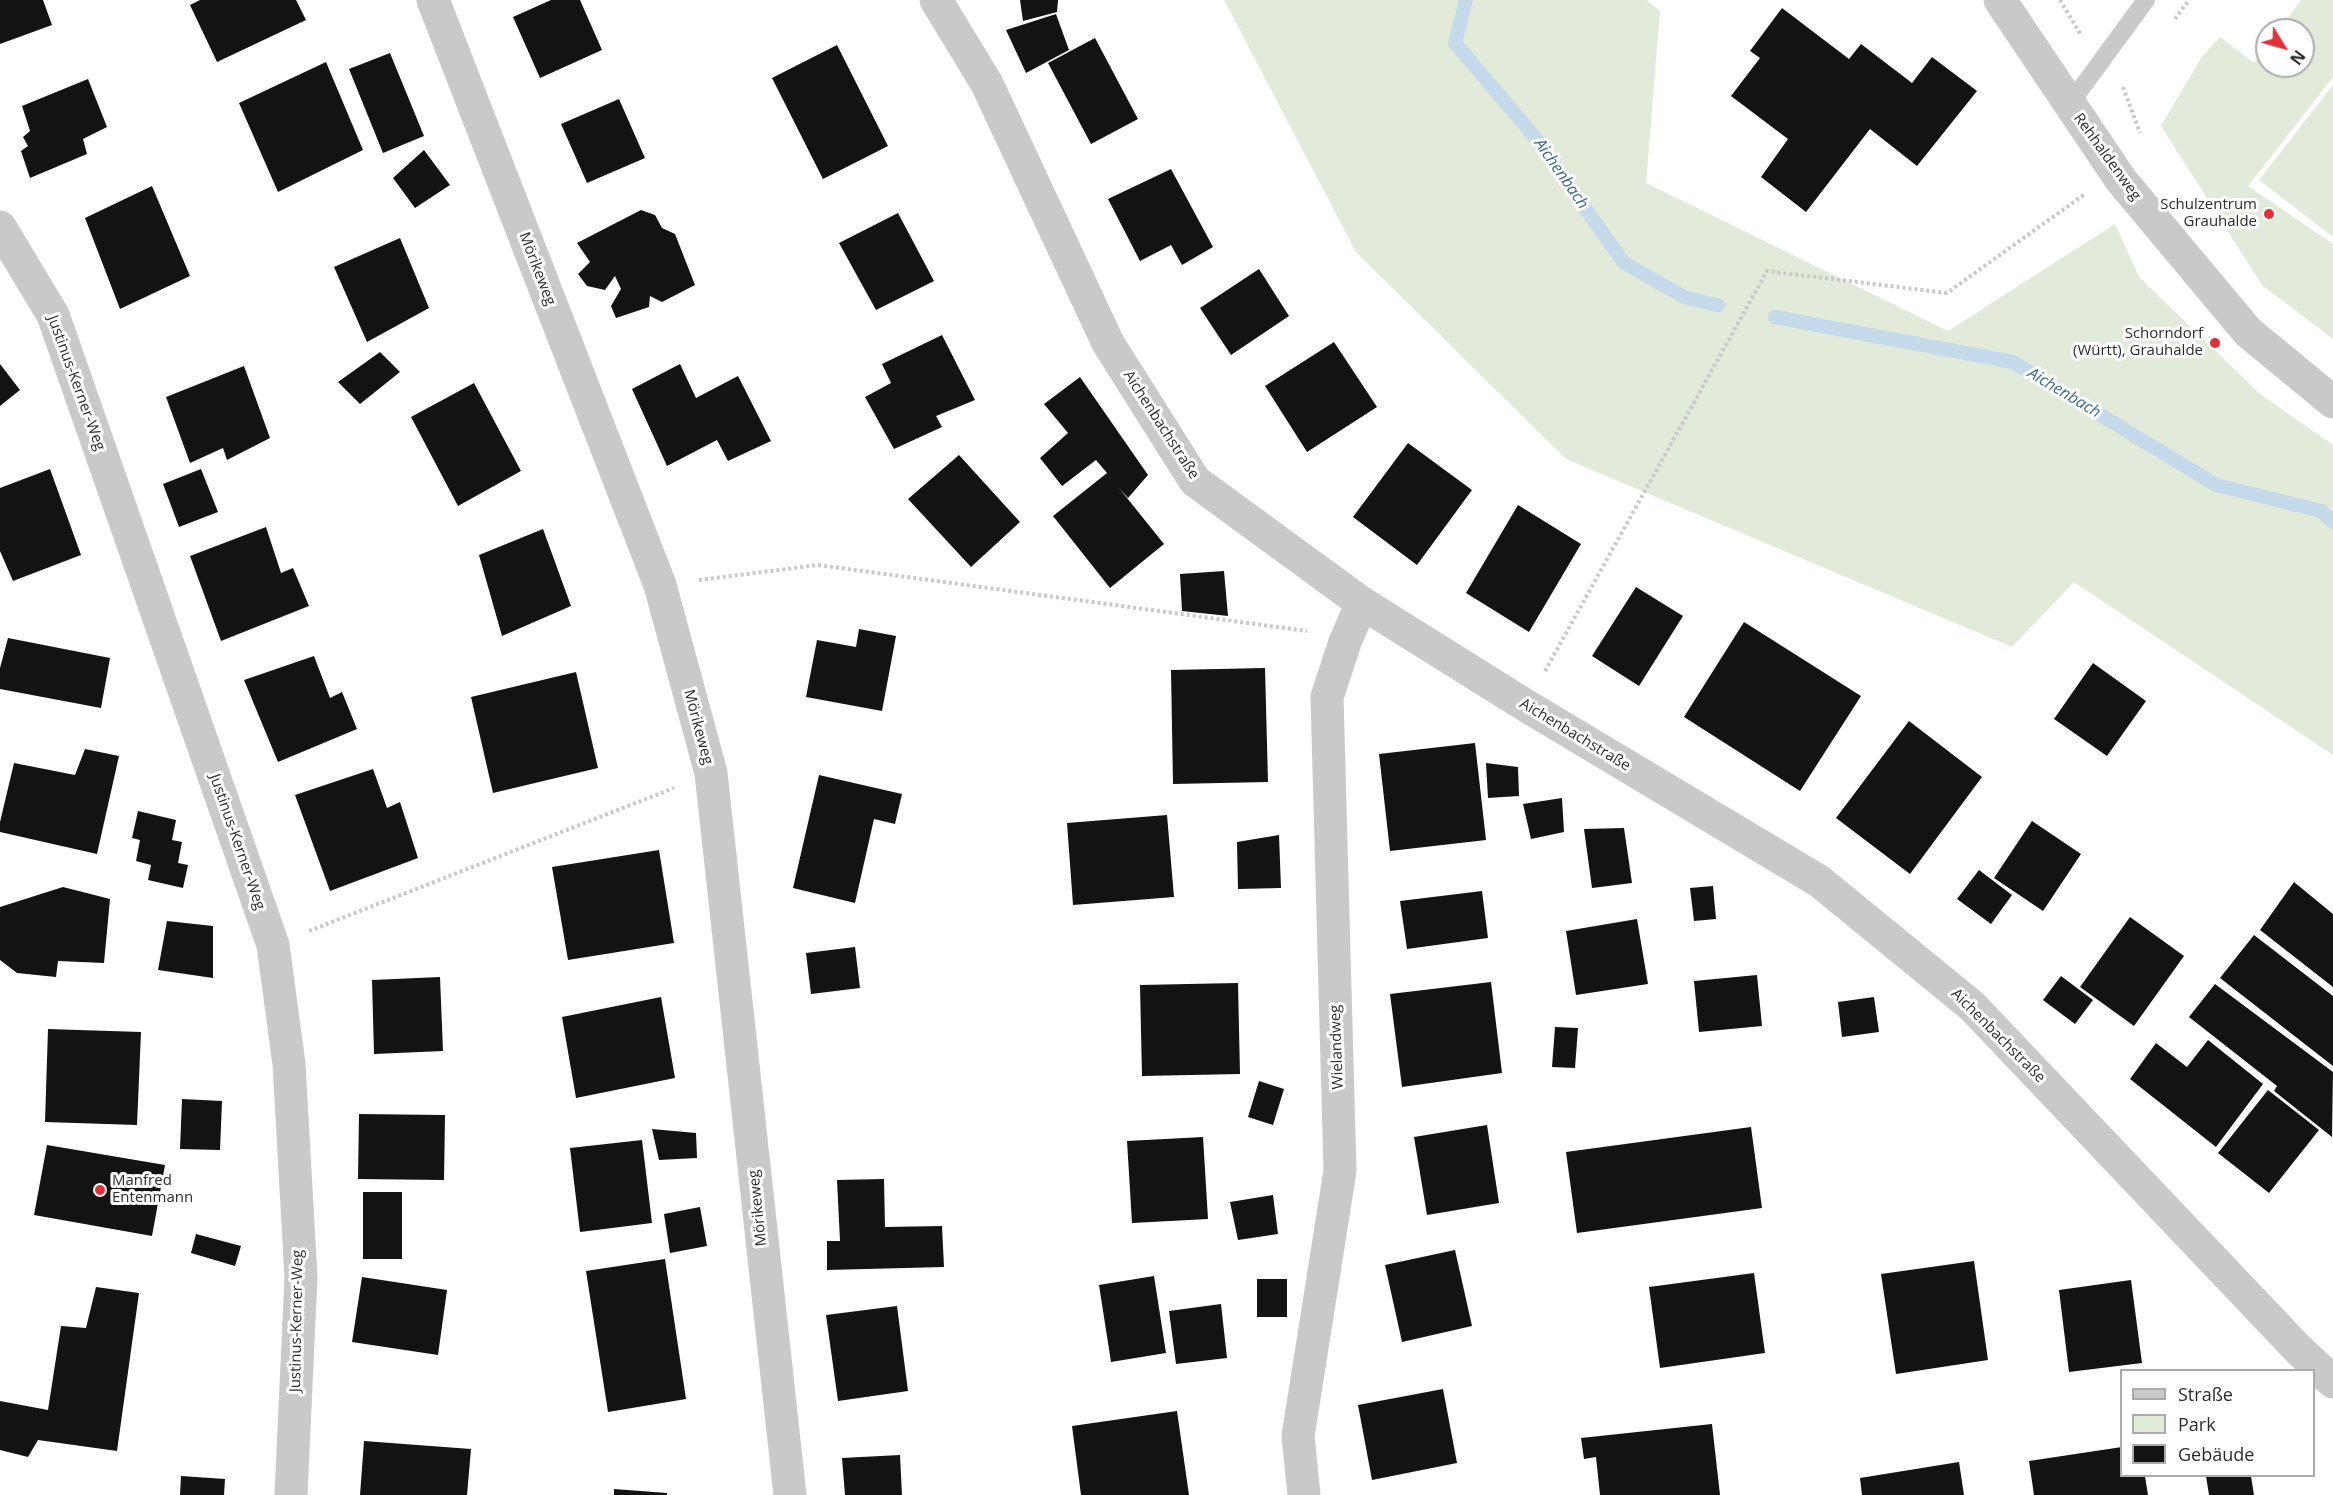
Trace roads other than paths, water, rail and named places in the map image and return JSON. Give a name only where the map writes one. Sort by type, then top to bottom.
[{"type":"street","name":"Mörikeweg","points":[[433,0],[660,585],[711,773],[790,1495]]},
{"type":"street","name":"Aichenbachstraße","points":[[936,0],[987,84],[1108,343],[1195,481],[1362,603],[1525,705],[1819,881],[1972,1006],[2296,1348],[2333,1382]]},
{"type":"street","name":"Rehhaldenweg","points":[[2000,0],[2121,180],[2248,332],[2333,402]]},
{"type":"street","name":"Justinus-Kerner-Weg","points":[[0,227],[53,315],[273,945],[289,1064],[301,1277],[291,1495]]},
{"type":"street","name":"Wielandweg","points":[[1304,1495],[1298,1436],[1340,1171],[1327,697],[1345,642],[1362,603]]},
{"type":"lane","points":[[2069,105],[2146,0]]},
{"type":"waterway","name":"Aichenbach","points":[[1466,0],[1455,43],[1534,136],[1624,263],[1686,298],[1718,305]]},
{"type":"waterway","name":"Aichenbach","points":[[1775,317],[2013,362],[2216,485],[2321,511],[2333,522]]},
{"type":"place","name":"Schulzentrum Grauhalde","points":[[2269,214]]},
{"type":"place","name":"Schorndorf (Württ), Grauhalde","points":[[2215,343]]},
{"type":"place","name":"Manfred Entenmann","points":[[100,1190]]}]
